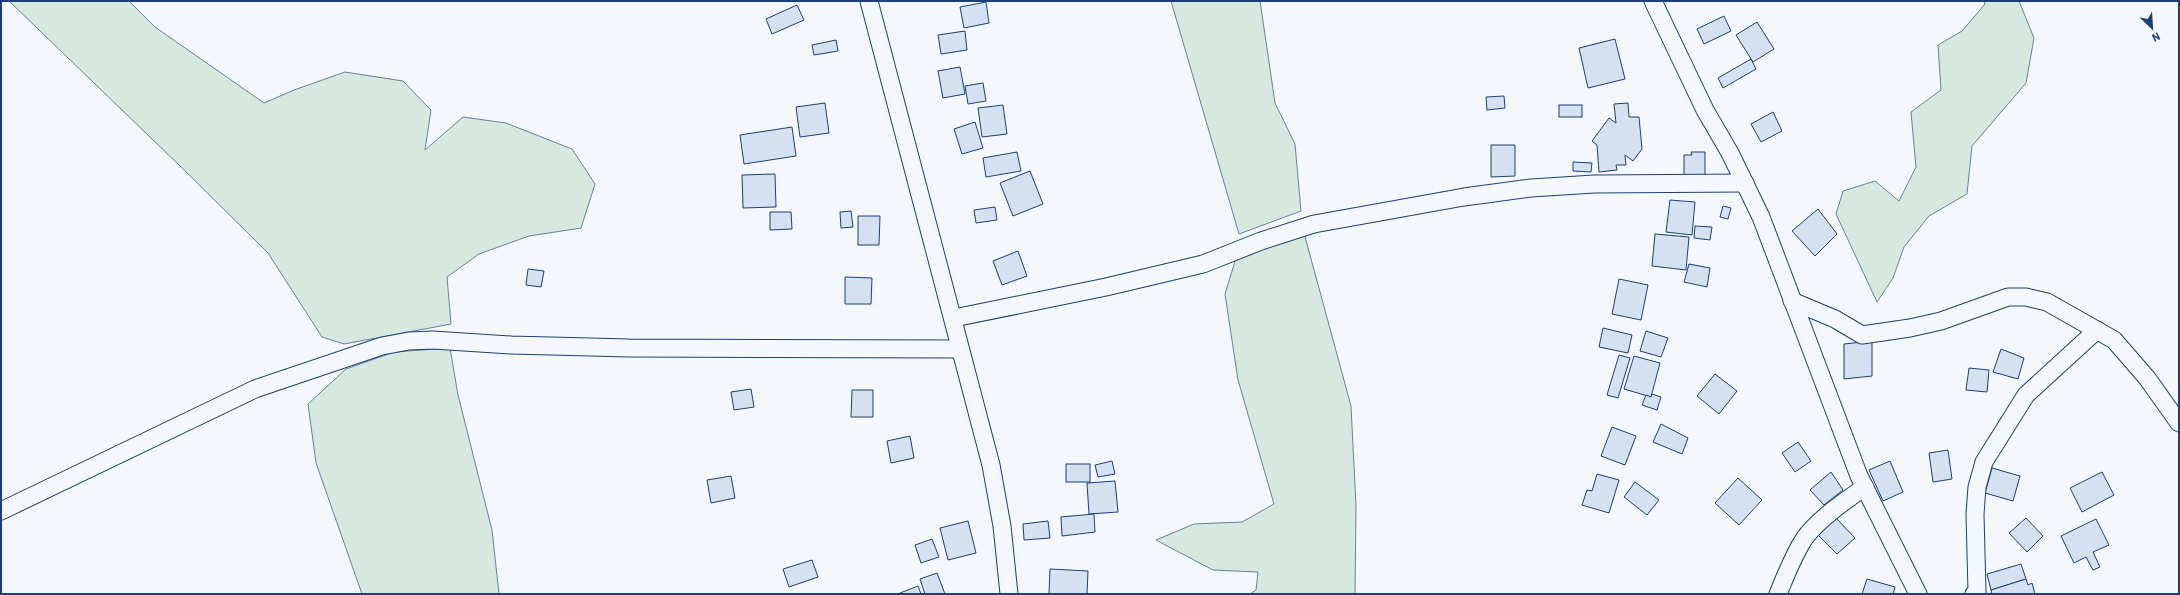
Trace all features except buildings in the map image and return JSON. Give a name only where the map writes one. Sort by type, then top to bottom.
[{"type":"street","points":[[869,1],[954,318],[960,349],[991,465],[1002,526],[1008,594]]},
{"type":"street","points":[[1653,1],[1705,110],[1745,182],[1774,248],[1792,301],[1865,487],[1918,594]]},
{"type":"street","points":[[954,318],[1106,287],[1203,264],[1260,241],[1314,224],[1464,197],[1531,188],[1594,184],[1745,182]]},
{"type":"street","points":[[1792,301],[1835,319],[1862,335],[1910,328],[1941,321],[2008,297],[2020,297],[2047,302],[2114,340],[2147,378],[2179,423]]},
{"type":"street","points":[[1974,594],[1977,592],[1978,576],[1975,514],[1977,486],[1984,462],[2026,395],[2097,330]]},
{"type":"street","points":[[1,512],[254,389],[382,346],[409,341],[434,340],[511,345],[629,348],[960,349]]},
{"type":"street","points":[[1778,594],[1791,563],[1805,537],[1838,506],[1865,487]]},
{"type":"shaded area","points":[[9,1],[129,1],[155,27],[264,103],[294,90],[345,72],[403,81],[431,110],[425,150],[463,117],[506,123],[572,149],[595,184],[581,228],[529,236],[479,254],[447,277],[451,324],[344,344],[322,337],[268,253]]},
{"type":"shaded area","points":[[1171,1],[1260,1],[1275,103],[1295,144],[1301,211],[1239,234]]},
{"type":"shaded area","points":[[1984,1],[2019,1],[2034,38],[2026,83],[1972,146],[1967,194],[1929,216],[1904,247],[1893,278],[1877,302],[1836,214],[1843,191],[1875,181],[1899,201],[1916,167],[1911,112],[1941,90],[1938,45],[1962,31],[1985,4]]},
{"type":"shaded area","points":[[1304,233],[1351,406],[1356,506],[1355,594],[1250,594],[1256,590],[1258,572],[1213,570],[1156,540],[1194,524],[1242,522],[1274,504],[1238,380],[1225,294],[1236,258]]},
{"type":"shaded area","points":[[450,348],[458,395],[492,530],[499,594],[362,594],[316,463],[308,404],[346,369],[394,352]]}]
